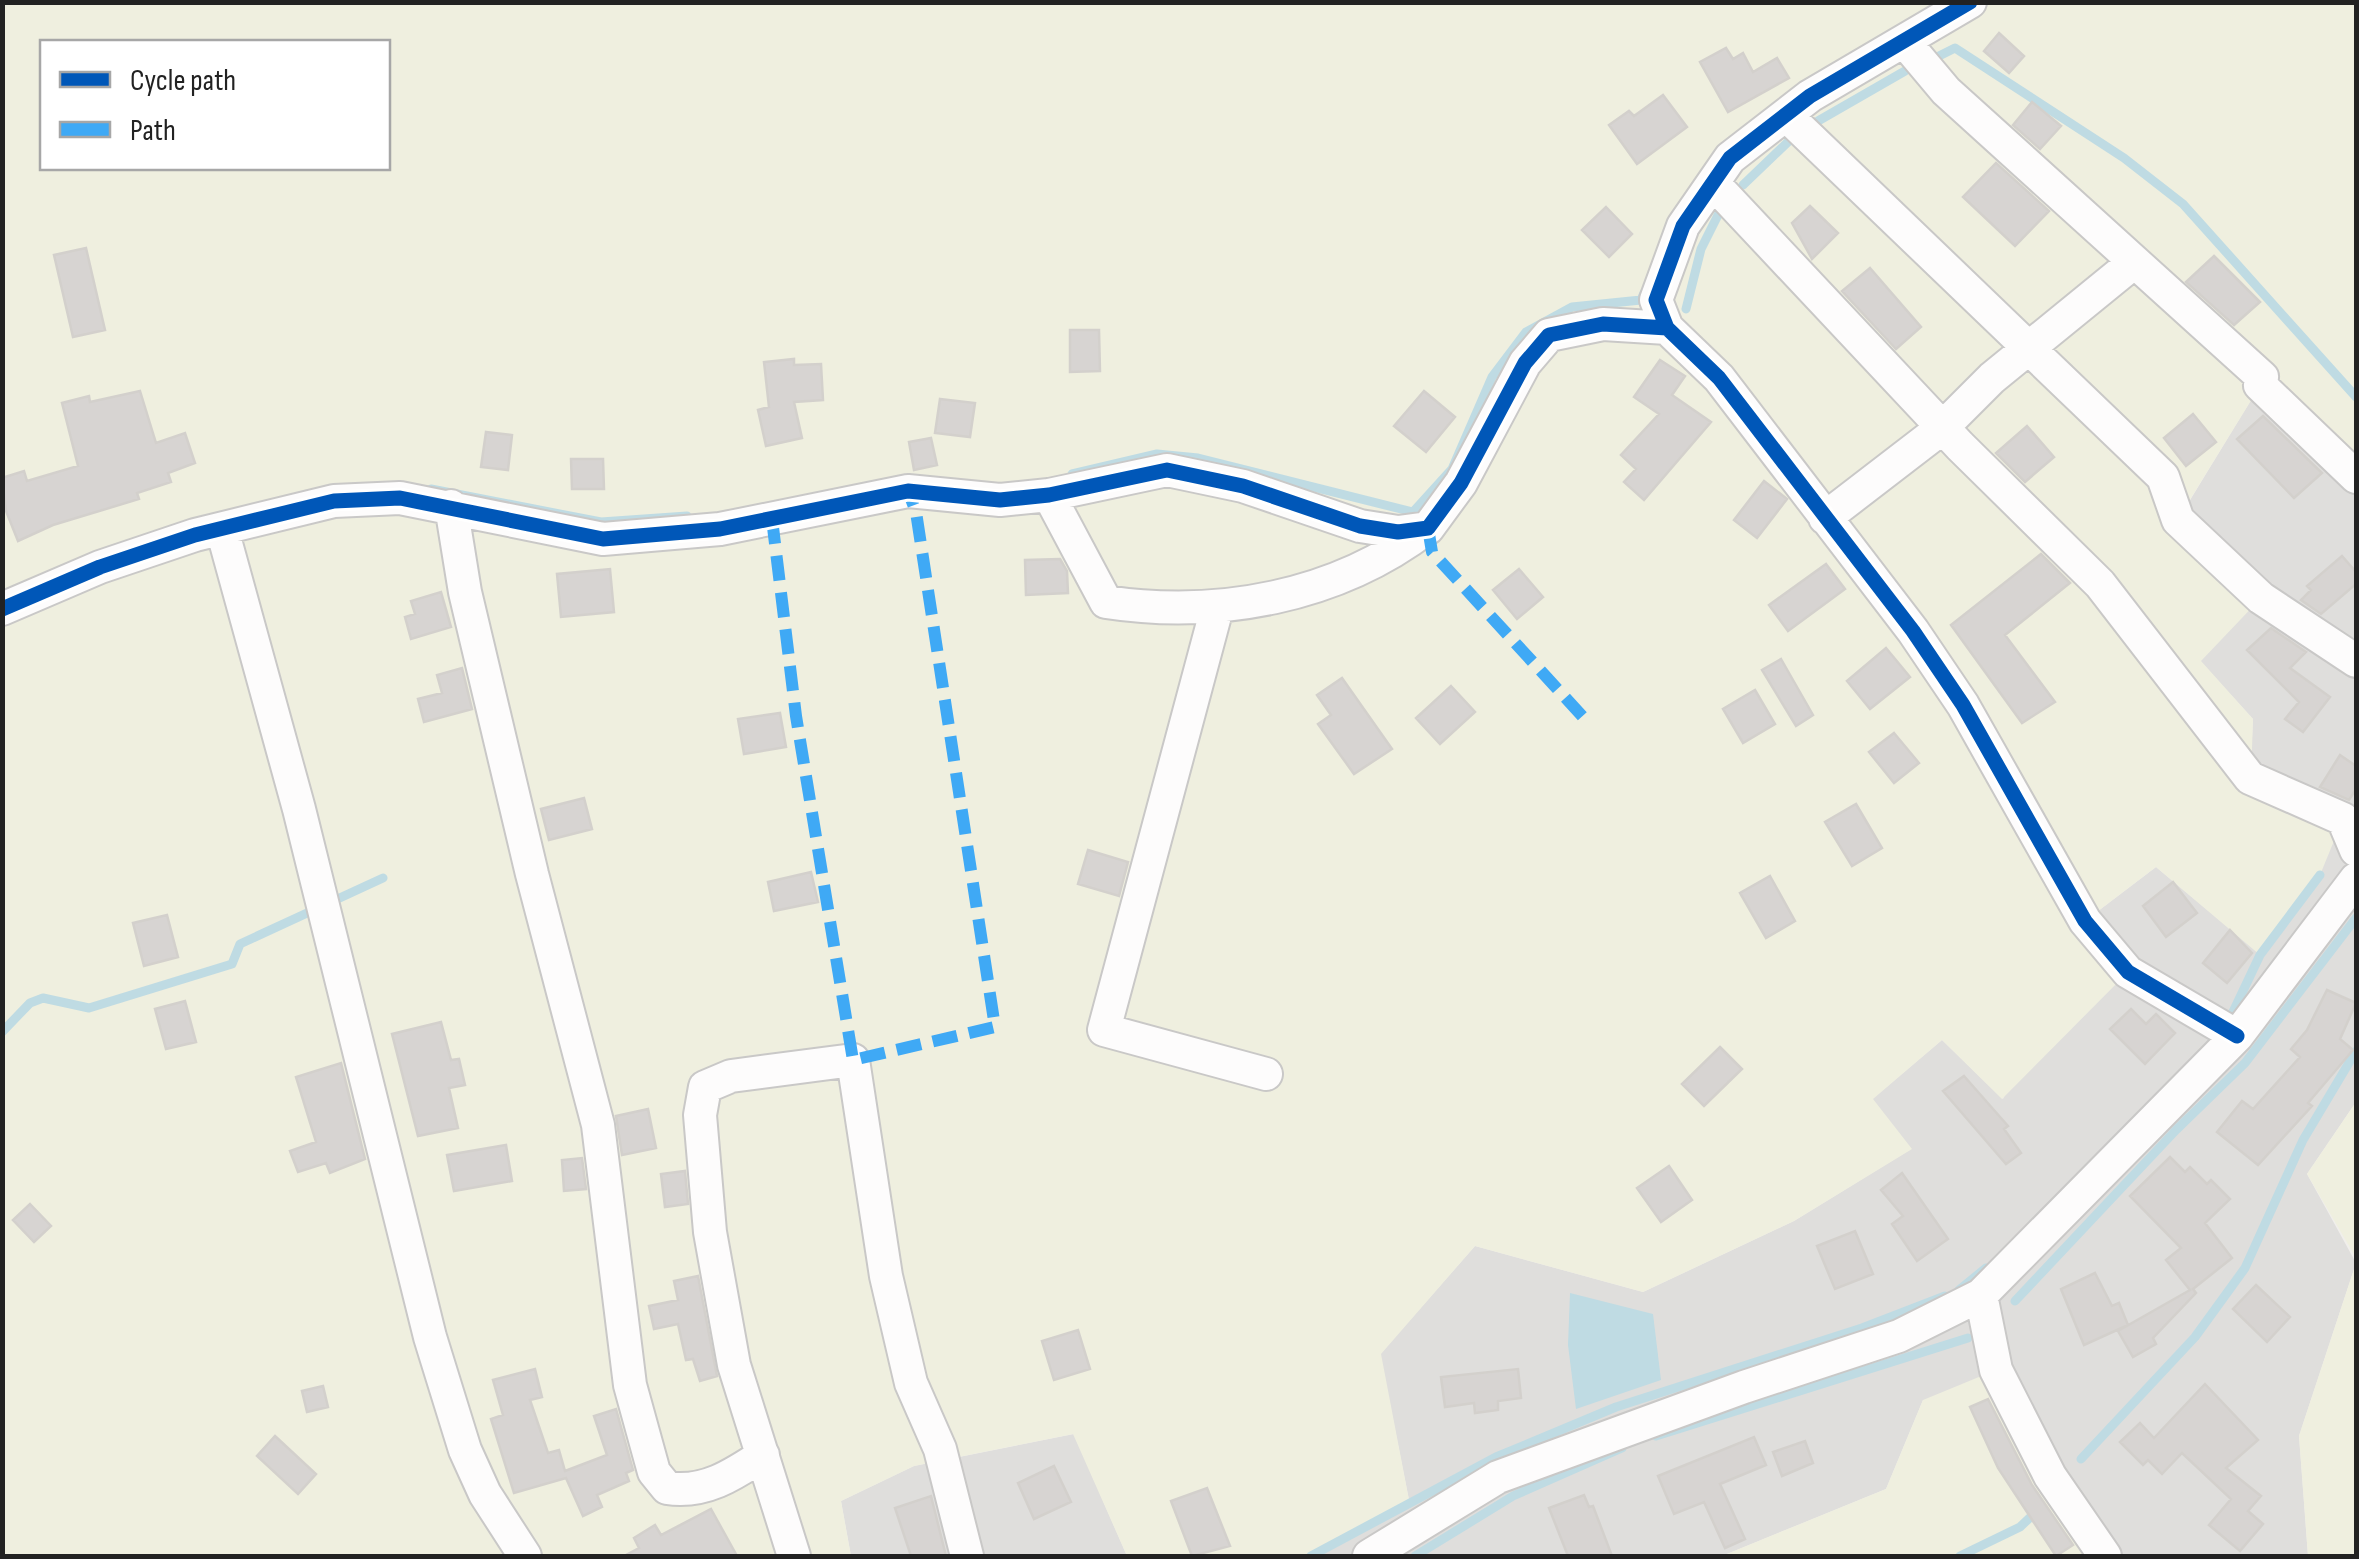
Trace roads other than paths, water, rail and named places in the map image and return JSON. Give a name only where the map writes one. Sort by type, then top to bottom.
[{"type":"street","points":[[1970,2],[1873,56],[1730,158],[1682,226],[1656,300],[1667,328],[1719,378],[1913,630],[1963,706],[2085,921],[2128,972],[2237,1036]]},
{"type":"street","points":[[1904,41],[1946,90],[2262,377],[2260,385],[2356,477]]},
{"type":"street","points":[[1786,115],[2033,348],[2163,478],[2178,520],[2261,598],[2356,661]]},
{"type":"street","points":[[1713,183],[1942,428],[2100,584],[2250,778],[2342,819],[2356,850]]},
{"type":"street","points":[[1825,518],[1942,428],[1992,378],[2134,263]]},
{"type":"street","points":[[1050,495],[1106,602],[1218,608],[1335,582],[1389,557],[1428,528],[1461,483],[1525,363],[1549,335],[1603,324],[1667,328]]},
{"type":"street","points":[[2,609],[100,567],[222,528],[334,501],[400,498],[603,539],[720,529],[908,491],[1000,500],[1050,495],[1167,470],[1243,486],[1360,526],[1398,532],[1428,528]]},
{"type":"street","points":[[451,506],[465,592],[532,874],[598,1125],[630,1385],[654,1472],[667,1488],[690,1492],[735,1474],[764,1456]]},
{"type":"street","points":[[222,528],[299,809],[430,1337],[465,1450],[485,1494],[526,1556]]},
{"type":"street","points":[[1218,608],[1104,1030],[1266,1074]]},
{"type":"street","points":[[1369,1556],[1498,1476],[1744,1386],[1899,1336],[1981,1295],[2237,1036],[2356,878]]},
{"type":"street","points":[[794,1556],[734,1365],[710,1232],[700,1115],[704,1086],[731,1076],[853,1060],[886,1276],[911,1383],[940,1450],[967,1556]]},
{"type":"street","points":[[1981,1295],[1996,1370],[2050,1476],[2105,1556]]},
{"type":"water","points":[[1570,1293],[1653,1314],[1661,1380],[1576,1409],[1568,1345]]},
{"type":"waterway","points":[[1937,57],[1955,48],[2124,158],[2183,204],[2356,397]]},
{"type":"waterway","points":[[1818,121],[1905,71]]},
{"type":"waterway","points":[[1743,185],[1790,140]]},
{"type":"waterway","points":[[1686,309],[1701,249],[1719,213]]},
{"type":"waterway","points":[[1072,474],[1157,454],[1198,458],[1413,512],[1452,469],[1492,377],[1526,332],[1572,307],[1641,300],[1644,293]]},
{"type":"waterway","points":[[431,489],[601,522],[687,516]]},
{"type":"waterway","points":[[2233,1012],[2260,955],[2320,875]]},
{"type":"waterway","points":[[2,1032],[30,1003],[43,998],[89,1008],[232,964],[240,944],[383,878]]},
{"type":"waterway","points":[[2015,1301],[2176,1130],[2245,1063],[2356,918]]},
{"type":"waterway","points":[[2081,1459],[2195,1337],[2245,1268],[2303,1140],[2356,1051]]},
{"type":"waterway","points":[[1959,1290],[1986,1268]]},
{"type":"waterway","points":[[1311,1556],[1496,1457],[1616,1407],[1862,1328],[1945,1296]]},
{"type":"waterway","points":[[1656,1436],[1968,1338]]},
{"type":"waterway","points":[[1415,1556],[1513,1496],[1622,1448]]},
{"type":"waterway","points":[[1960,1556],[2020,1527],[2039,1509]]}]
